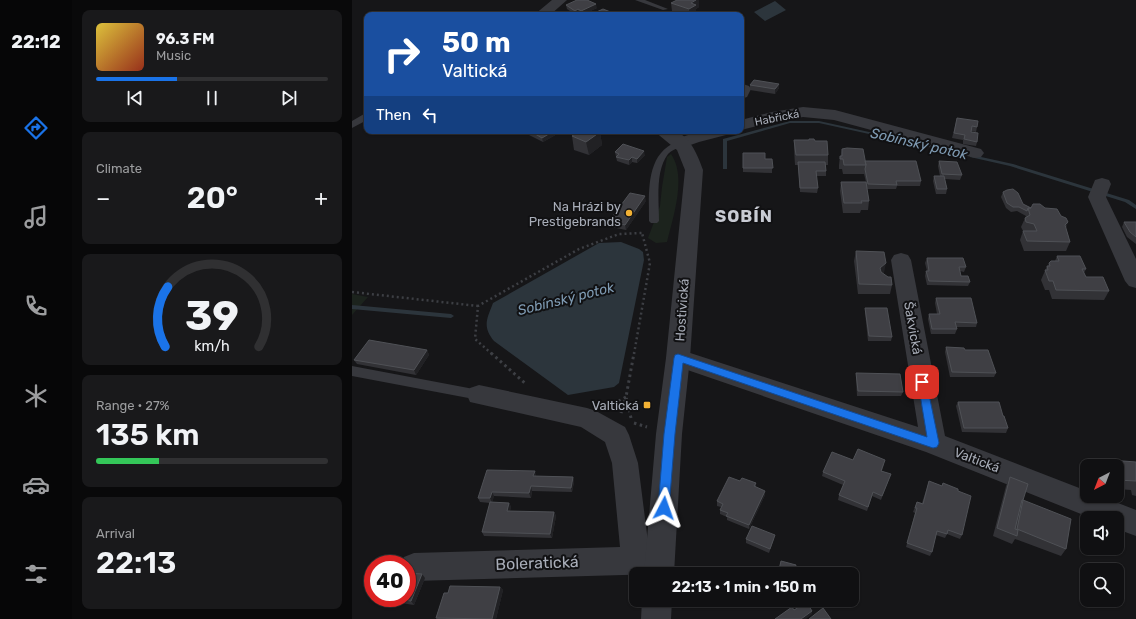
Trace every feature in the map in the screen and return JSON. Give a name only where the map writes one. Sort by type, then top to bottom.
[{"type":"street","points":[[546,12],[560,0]]},
{"type":"street","name":"Habřická","points":[[744,124],[772,117],[803,112],[835,115],[976,153]]},
{"type":"street","points":[[672,137],[693,138],[708,134]]},
{"type":"street","name":"Hostivická","points":[[651,567],[678,358],[694,170],[690,157],[672,137]]},
{"type":"street","points":[[1099,190],[1136,281]]},
{"type":"street","name":"Šakvická","points":[[901,260],[933,443]]},
{"type":"street","name":"Valtická","points":[[678,358],[933,443],[1136,523]]},
{"type":"street","points":[[479,395],[587,418],[616,435],[625,463],[651,567]]},
{"type":"street","name":"Boleratická","points":[[416,567],[629,567]]},
{"type":"street","points":[[656,619],[657,607]]},
{"type":"lane","points":[[638,0],[665,9]]},
{"type":"lane","points":[[352,125],[364,118]]},
{"type":"lane","points":[[654,221],[654,180],[662,159],[669,148],[672,137]]},
{"type":"lane","points":[[352,371],[479,395]]},
{"type":"path","points":[[352,292],[478,306],[580,248],[619,234],[642,233],[654,221]]},
{"type":"path","points":[[616,435],[626,397],[650,263],[642,233]]},
{"type":"path","points":[[478,306],[475,339],[524,383],[531,387]]},
{"type":"path","points":[[587,418],[626,397]]},
{"type":"path","points":[[626,397],[632,423],[669,434]]},
{"type":"shaded area","points":[[671,154],[676,163],[678,174],[675,209],[667,242],[656,243],[648,238],[660,206],[667,157]]},
{"type":"shaded area","points":[[352,294],[368,297],[352,315]]},
{"type":"water","points":[[775,1],[786,10],[765,21],[754,12]]},
{"type":"water","points":[[621,242],[643,252],[644,260],[619,383],[614,387],[568,395],[494,341],[490,336],[487,327],[489,314],[493,303],[599,243]]},
{"type":"building","points":[[577,0],[587,0],[596,4],[581,11],[578,9],[575,11],[566,5]]},
{"type":"building","points":[[677,0],[696,0],[691,3],[696,5],[689,9],[671,3]]},
{"type":"building","points":[[603,9],[610,12],[596,12]]},
{"type":"building","points":[[754,80],[779,84],[775,89],[750,85]]},
{"type":"building","points":[[957,118],[978,121],[977,127],[972,126],[971,132],[978,133],[977,142],[964,139],[965,135],[954,133]]},
{"type":"building","points":[[535,134],[549,134],[542,138]]},
{"type":"building","points":[[575,134],[597,134],[586,142],[572,136]]},
{"type":"building","points":[[814,139],[815,141],[827,141],[828,155],[796,155],[794,140]]},
{"type":"building","points":[[623,144],[644,151],[637,159],[632,157],[629,160],[616,157],[619,154],[615,152]]},
{"type":"building","points":[[842,149],[863,149],[866,165],[844,165],[843,159],[840,159],[840,156],[842,156]]},
{"type":"building","points":[[743,153],[765,153],[765,159],[772,159],[773,168],[743,168]]},
{"type":"building","points":[[865,161],[916,161],[921,181],[896,181],[897,185],[868,184]]},
{"type":"building","points":[[939,161],[957,162],[962,175],[942,174]]},
{"type":"building","points":[[798,162],[825,162],[826,171],[816,171],[818,188],[800,188]]},
{"type":"building","points":[[934,176],[944,176],[947,189],[937,189]]},
{"type":"building","points":[[841,182],[866,182],[869,201],[861,201],[862,203],[844,203]]},
{"type":"building","points":[[1013,189],[1018,193],[1023,204],[1031,208],[1028,208],[1027,211],[1019,207],[1013,207],[1007,203],[1003,192]]},
{"type":"building","name":"Na Hrázi by Prestigebrands","points":[[630,193],[645,196],[625,225],[606,221],[607,219],[610,220]]},
{"type":"building","points":[[1033,204],[1040,204],[1045,208],[1057,209],[1061,216],[1066,218],[1068,222],[1065,225],[1070,242],[1027,241],[1023,231],[1037,231],[1034,224],[1026,222],[1025,218],[1030,215],[1028,208],[1031,208]]},
{"type":"building","points":[[1124,222],[1136,222],[1136,237],[1130,232]]},
{"type":"building","points":[[856,251],[884,252],[886,263],[880,268],[881,272],[888,277],[891,277],[892,285],[859,284]]},
{"type":"building","points":[[1057,256],[1080,256],[1086,269],[1082,269],[1086,277],[1103,277],[1109,291],[1056,290],[1053,281],[1049,281],[1045,270],[1048,270],[1047,266],[1050,266],[1049,263],[1051,261],[1059,261]]},
{"type":"building","points":[[927,258],[963,258],[966,267],[959,267],[961,276],[968,276],[970,282],[929,281],[926,271],[929,271]]},
{"type":"building","points":[[936,298],[971,298],[977,323],[955,322],[957,329],[932,329],[929,314],[940,314]]},
{"type":"building","points":[[865,308],[887,308],[892,337],[869,336]]},
{"type":"building","points":[[369,340],[427,350],[414,370],[354,360]]},
{"type":"building","points":[[946,347],[964,348],[965,350],[988,350],[996,373],[952,372]]},
{"type":"building","points":[[856,373],[900,374],[903,392],[858,391]]},
{"type":"building","points":[[958,402],[999,402],[1008,428],[964,428]]},
{"type":"building","points":[[858,449],[885,460],[881,471],[891,474],[882,496],[873,492],[868,507],[839,495],[845,481],[823,472],[832,452],[853,460]]},
{"type":"building","points":[[1124,461],[1136,462],[1136,481],[1124,480]]},
{"type":"building","points":[[487,470],[535,471],[533,476],[573,477],[571,488],[531,486],[529,493],[492,492],[490,498],[478,498]]},
{"type":"building","points":[[729,477],[740,481],[742,478],[756,483],[754,486],[765,491],[749,525],[726,516],[728,513],[720,510],[723,504],[717,501]]},
{"type":"building","points":[[1010,477],[1028,484],[1022,500],[1015,529],[1018,530],[1017,536],[997,528]]},
{"type":"building","points":[[929,481],[942,486],[943,483],[971,496],[962,535],[948,530],[947,534],[937,531],[932,552],[907,543],[917,508],[915,508],[917,502],[923,504]]},
{"type":"building","points":[[1023,500],[1071,519],[1066,549],[1017,529]]},
{"type":"building","points":[[490,502],[509,503],[507,511],[554,512],[550,534],[482,532]]},
{"type":"building","points":[[752,526],[775,535],[770,549],[746,539]]},
{"type":"building","points":[[781,561],[796,565],[796,567],[780,567]]},
{"type":"building","points":[[416,574],[422,574],[416,589]]},
{"type":"building","points":[[450,586],[500,587],[492,619],[436,618],[444,593],[448,593]]},
{"type":"building","points":[[792,607],[794,610],[799,607],[809,607],[812,611],[801,619],[775,619]]},
{"type":"building","points":[[823,608],[831,619],[809,619]]},
{"type":"waterway","name":"Sobínský potok","points":[[725,168],[725,140],[790,122],[819,122],[951,151]]},
{"type":"waterway","name":"Sobínský potok","points":[[972,156],[1011,165],[1127,201],[1136,207]]},
{"type":"waterway","name":"Sobínský potok","points":[[352,307],[451,316]]},
{"type":"place","name":"Na Hrázi by Prestigebrands","points":[[629,213]]},
{"type":"place","name":"Valtická","points":[[647,405]]},
{"type":"district","name":"SOBÍN","points":[[744,216]]},
{"type":"route","points":[[664,508],[669,434],[678,358],[933,443],[922,382]]}]
